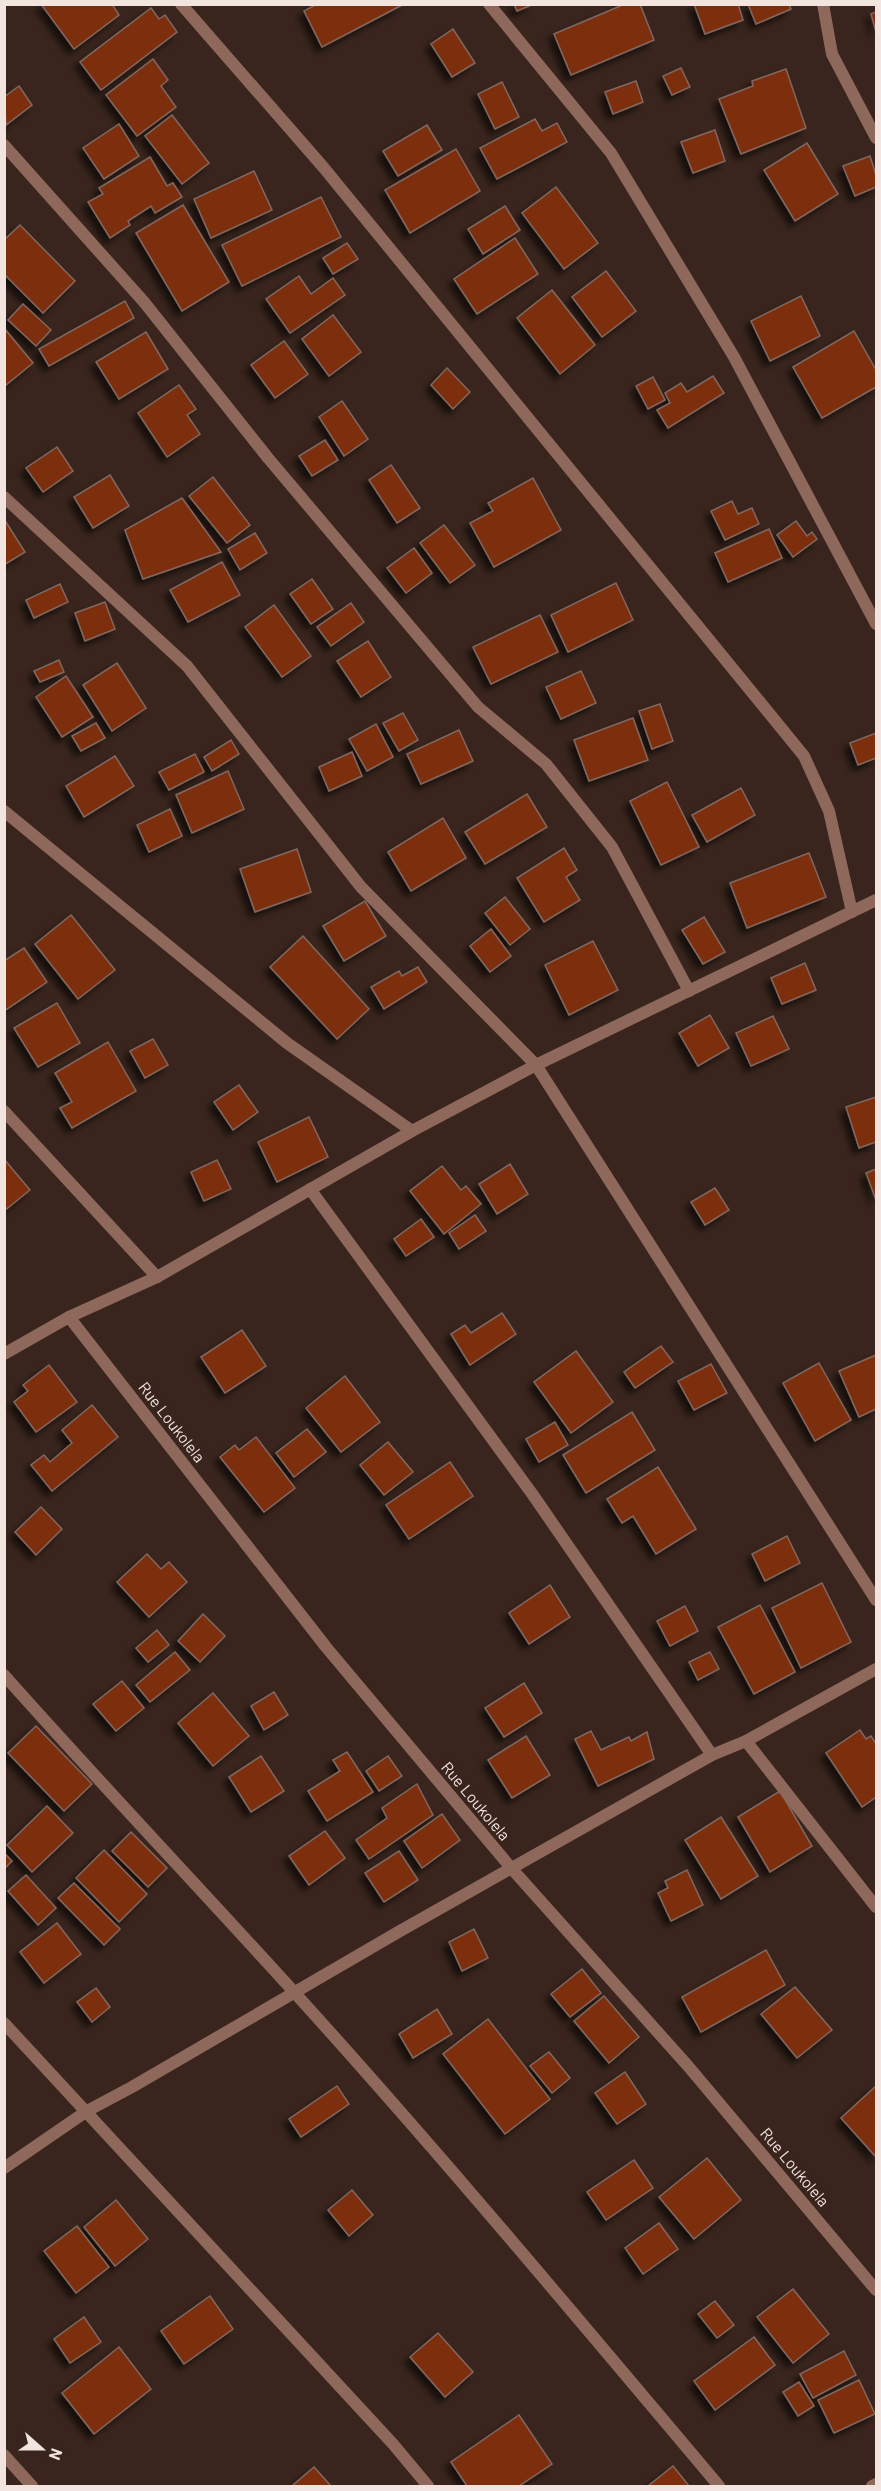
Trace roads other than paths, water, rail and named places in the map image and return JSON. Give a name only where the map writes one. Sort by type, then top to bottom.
[{"type":"street","points":[[181,4],[324,168],[804,756],[829,812],[852,912]]},
{"type":"street","points":[[489,4],[611,153],[734,357],[876,624]]},
{"type":"street","points":[[823,4],[832,54],[876,138]]},
{"type":"street","points":[[4,145],[144,302],[268,458],[478,707],[546,764],[612,847],[689,991]]},
{"type":"street","points":[[4,497],[188,666],[361,886],[536,1065],[876,1600]]},
{"type":"street","points":[[4,812],[287,1043],[412,1131]]},
{"type":"street","points":[[4,1354],[69,1317],[157,1277],[412,1131],[536,1065],[876,901]]},
{"type":"street","points":[[4,1111],[157,1277]]},
{"type":"street","points":[[310,1189],[533,1495],[712,1755]]},
{"type":"street","name":"Rue Loukolela","points":[[69,1317],[326,1647],[512,1869],[688,2066],[876,2290]]},
{"type":"street","points":[[4,2168],[87,2111],[712,1755],[746,1742],[876,1669]]},
{"type":"street","points":[[4,1675],[82,1763],[295,1993],[551,2286],[719,2487]]},
{"type":"street","points":[[746,1742],[876,1906]]},
{"type":"street","points":[[4,2023],[393,2444],[428,2487]]},
{"type":"street","points":[[4,2455],[32,2487]]},
{"type":"street","points":[[872,2487],[876,2484]]}]
